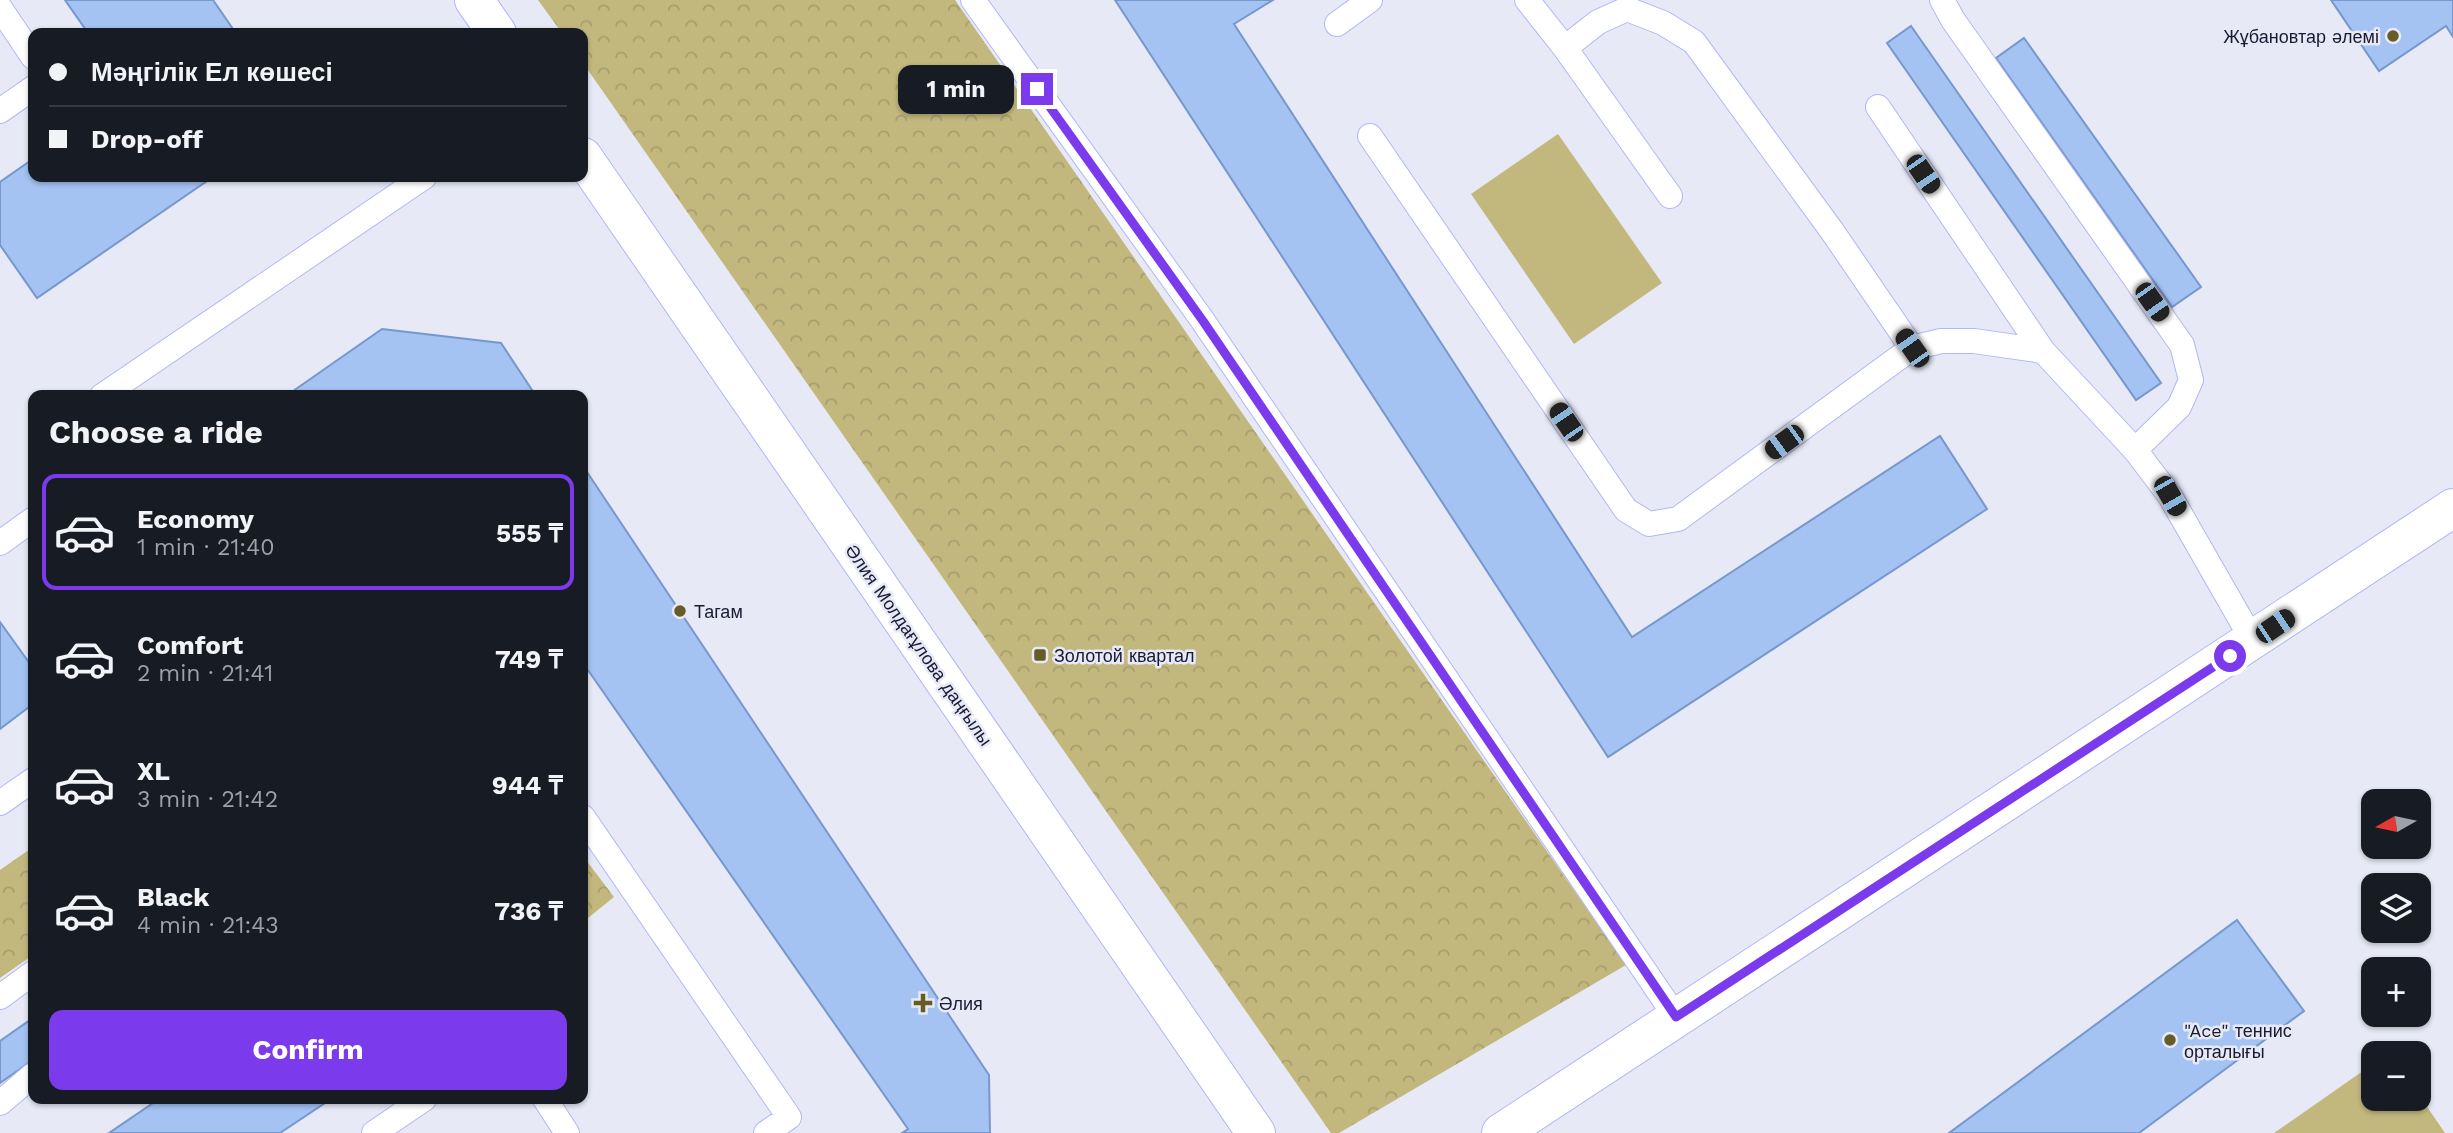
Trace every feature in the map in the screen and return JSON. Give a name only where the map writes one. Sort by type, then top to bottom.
[{"type":"main road","points":[[474,0],[494,28]]},
{"type":"main road","name":"Әлия Молдағұлова даңғылы","points":[[588,164],[1256,1133]]},
{"type":"main road","points":[[1501,1133],[2453,508]]},
{"type":"lane","points":[[973,0],[1203,321],[1676,1017]]},
{"type":"lane","points":[[1337,24],[1370,0]]},
{"type":"lane","points":[[1527,0],[1565,48],[1670,196]]},
{"type":"lane","points":[[1942,0],[1953,20],[2182,345],[2191,380],[2179,407],[2135,450]]},
{"type":"lane","points":[[0,8],[28,50]]},
{"type":"lane","points":[[1565,48],[1598,22],[1627,9],[1663,23],[1694,42],[1832,231],[1912,348]]},
{"type":"lane","points":[[0,111],[28,91]]},
{"type":"lane","points":[[1878,107],[2043,351],[2135,450],[2170,496],[2253,641]]},
{"type":"lane","points":[[1370,136],[1626,510],[1649,524],[1678,519],[1912,348],[1941,341],[1974,341],[2043,351]]},
{"type":"lane","points":[[111,390],[417,182]]},
{"type":"lane","points":[[0,544],[28,524]]},
{"type":"lane","points":[[0,803],[28,783]]},
{"type":"lane","points":[[588,824],[789,1117],[766,1133]]},
{"type":"lane","points":[[0,997],[28,977]]},
{"type":"lane","points":[[0,1102],[28,1079]]},
{"type":"lane","points":[[374,1133],[417,1104]]},
{"type":"lane","points":[[548,1104],[568,1133]]},
{"type":"green space","points":[[538,0],[955,0],[1626,965],[1339,1133],[1331,1133],[588,70],[588,28],[558,28]]},
{"type":"green space","points":[[1558,134],[1662,283],[1574,344],[1471,194]]},
{"type":"green space","points":[[28,850],[28,958],[0,978],[0,870]]},
{"type":"green space","points":[[588,863],[614,897],[588,918]]},
{"type":"green space","points":[[2361,1072],[2361,1111],[2430,1111],[2445,1133],[2274,1133]]},
{"type":"building","points":[[65,0],[213,0],[232,28],[85,28]]},
{"type":"building","points":[[1115,0],[1273,0],[1234,24],[1632,637],[1940,436],[1987,509],[1608,757]]},
{"type":"building","name":"Жұбановтар әлемі","points":[[2331,0],[2453,0],[2453,37],[2446,26],[2379,71]]},
{"type":"building","points":[[1911,26],[2161,383],[2136,400],[1887,43]]},
{"type":"building","points":[[2024,38],[2201,287],[2172,307],[1996,58]]},
{"type":"building","points":[[28,162],[28,182],[206,182],[37,298],[0,245],[0,182]]},
{"type":"building","points":[[382,329],[501,343],[532,390],[295,390]]},
{"type":"building","points":[[588,474],[989,1075],[990,1133],[902,1133],[908,1129],[588,670]]},
{"type":"building","points":[[0,622],[28,661],[28,708],[0,729]]},
{"type":"building","name":"\"Ace\" теннис орталығы","points":[[2237,920],[2304,1011],[2139,1133],[1949,1133]]},
{"type":"building","points":[[28,1021],[28,1063],[0,1083],[0,1041]]},
{"type":"building","points":[[152,1104],[324,1104],[280,1133],[109,1133]]},
{"type":"place","name":"Жұбановтар әлемі","points":[[2393,36]]},
{"type":"place","name":"Тагам","points":[[680,611]]},
{"type":"place","name":"Золотой квартал","points":[[1040,655]]},
{"type":"place","name":"Әлия","points":[[923,1003]]},
{"type":"place","name":"\"Ace\" теннис орталығы","points":[[2170,1040]]},
{"type":"route","points":[[1037,89],[1203,321],[1676,1017],[2230,656]]}]
